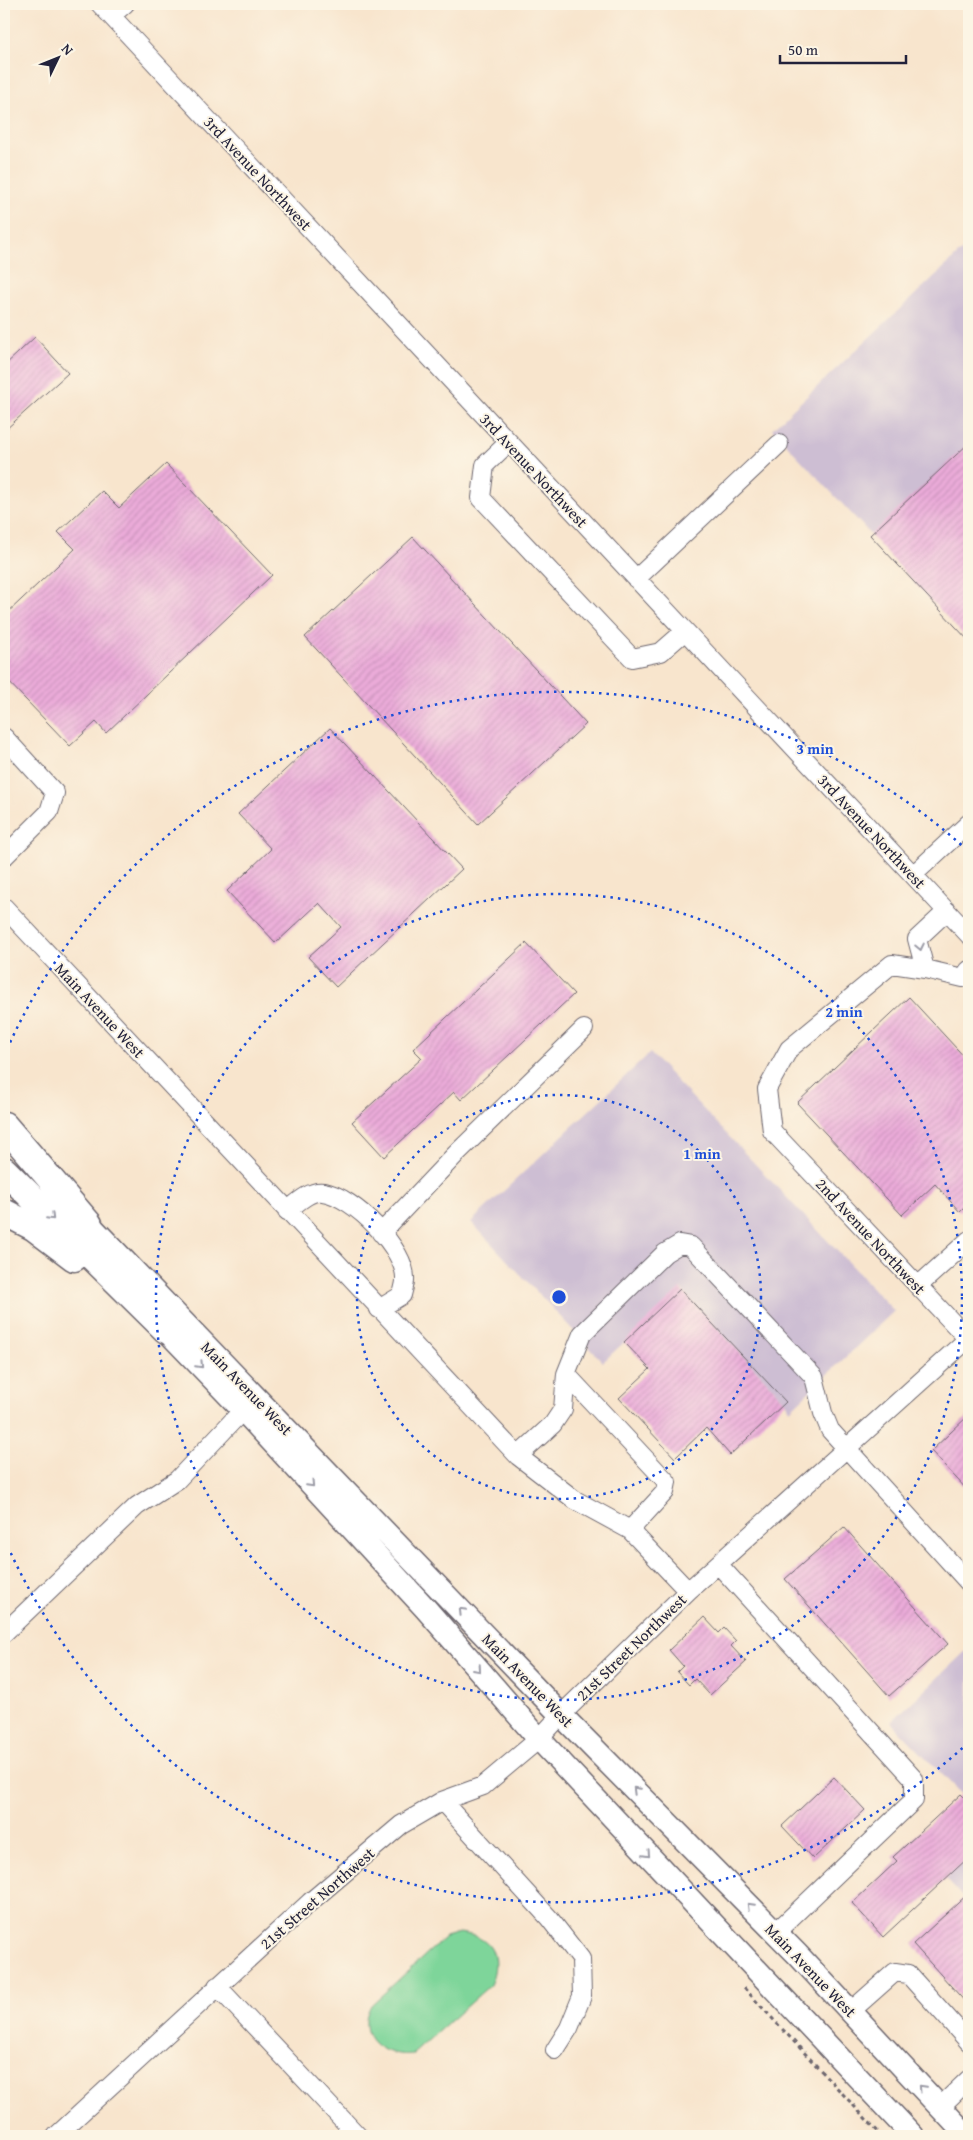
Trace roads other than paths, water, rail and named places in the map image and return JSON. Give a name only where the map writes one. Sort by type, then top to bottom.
[{"type":"highway","points":[[4,1125],[89,1224]]},
{"type":"highway","points":[[4,1153],[89,1224]]},
{"type":"highway","points":[[4,1170],[166,1330]]},
{"type":"highway","points":[[4,1212],[33,1227],[166,1330]]},
{"type":"main road","name":"Main Avenue West","points":[[89,1224],[561,1714],[776,1932],[967,2136]]},
{"type":"main road","name":"Main Avenue West","points":[[166,1330],[243,1410],[426,1609],[539,1739],[913,2136]]},
{"type":"street","points":[[106,10],[125,4]]},
{"type":"street","name":"3rd Avenue Northwest","points":[[106,10],[969,935]]},
{"type":"street","points":[[509,442],[485,465],[481,498],[632,658],[661,652],[685,631]]},
{"type":"street","points":[[636,579],[779,444]]},
{"type":"street","points":[[4,737],[55,794],[49,812],[4,857]]},
{"type":"street","points":[[913,875],[969,823]]},
{"type":"street","name":"Main Avenue West","points":[[4,907],[518,1456],[576,1500],[630,1530],[688,1591]]},
{"type":"street","points":[[947,911],[917,939],[925,969],[963,978],[969,970]]},
{"type":"street","name":"2nd Avenue Northwest","points":[[925,969],[892,964],[789,1049],[767,1089],[772,1131],[969,1339]]},
{"type":"street","points":[[381,1232],[456,1154],[584,1029]]},
{"type":"street","points":[[288,1211],[305,1196],[322,1191],[345,1201],[370,1219],[398,1253],[406,1279],[402,1295],[379,1309]]},
{"type":"street","points":[[918,1286],[969,1240]]},
{"type":"street","points":[[518,1456],[553,1424],[563,1409],[566,1374],[582,1334],[665,1253],[680,1244],[691,1246],[814,1378],[822,1413],[830,1430],[969,1583]]},
{"type":"street","name":"21st Street Northwest","points":[[56,2136],[310,1902],[401,1825],[442,1801],[483,1786],[539,1739],[561,1714],[688,1591],[969,1339]]},
{"type":"street","points":[[566,1374],[667,1482],[665,1492],[630,1530]]},
{"type":"street","points":[[4,1632],[137,1506],[176,1480],[243,1410]]},
{"type":"street","points":[[718,1564],[914,1779],[914,1800],[776,1932]]},
{"type":"street","points":[[442,1801],[549,1918],[581,1959],[582,1996],[569,2028],[555,2050]]},
{"type":"street","points":[[851,2011],[894,1972],[908,1974],[969,2042]]},
{"type":"street","points":[[217,1986],[358,2136]]},
{"type":"street","points":[[940,2107],[969,2079]]}]
